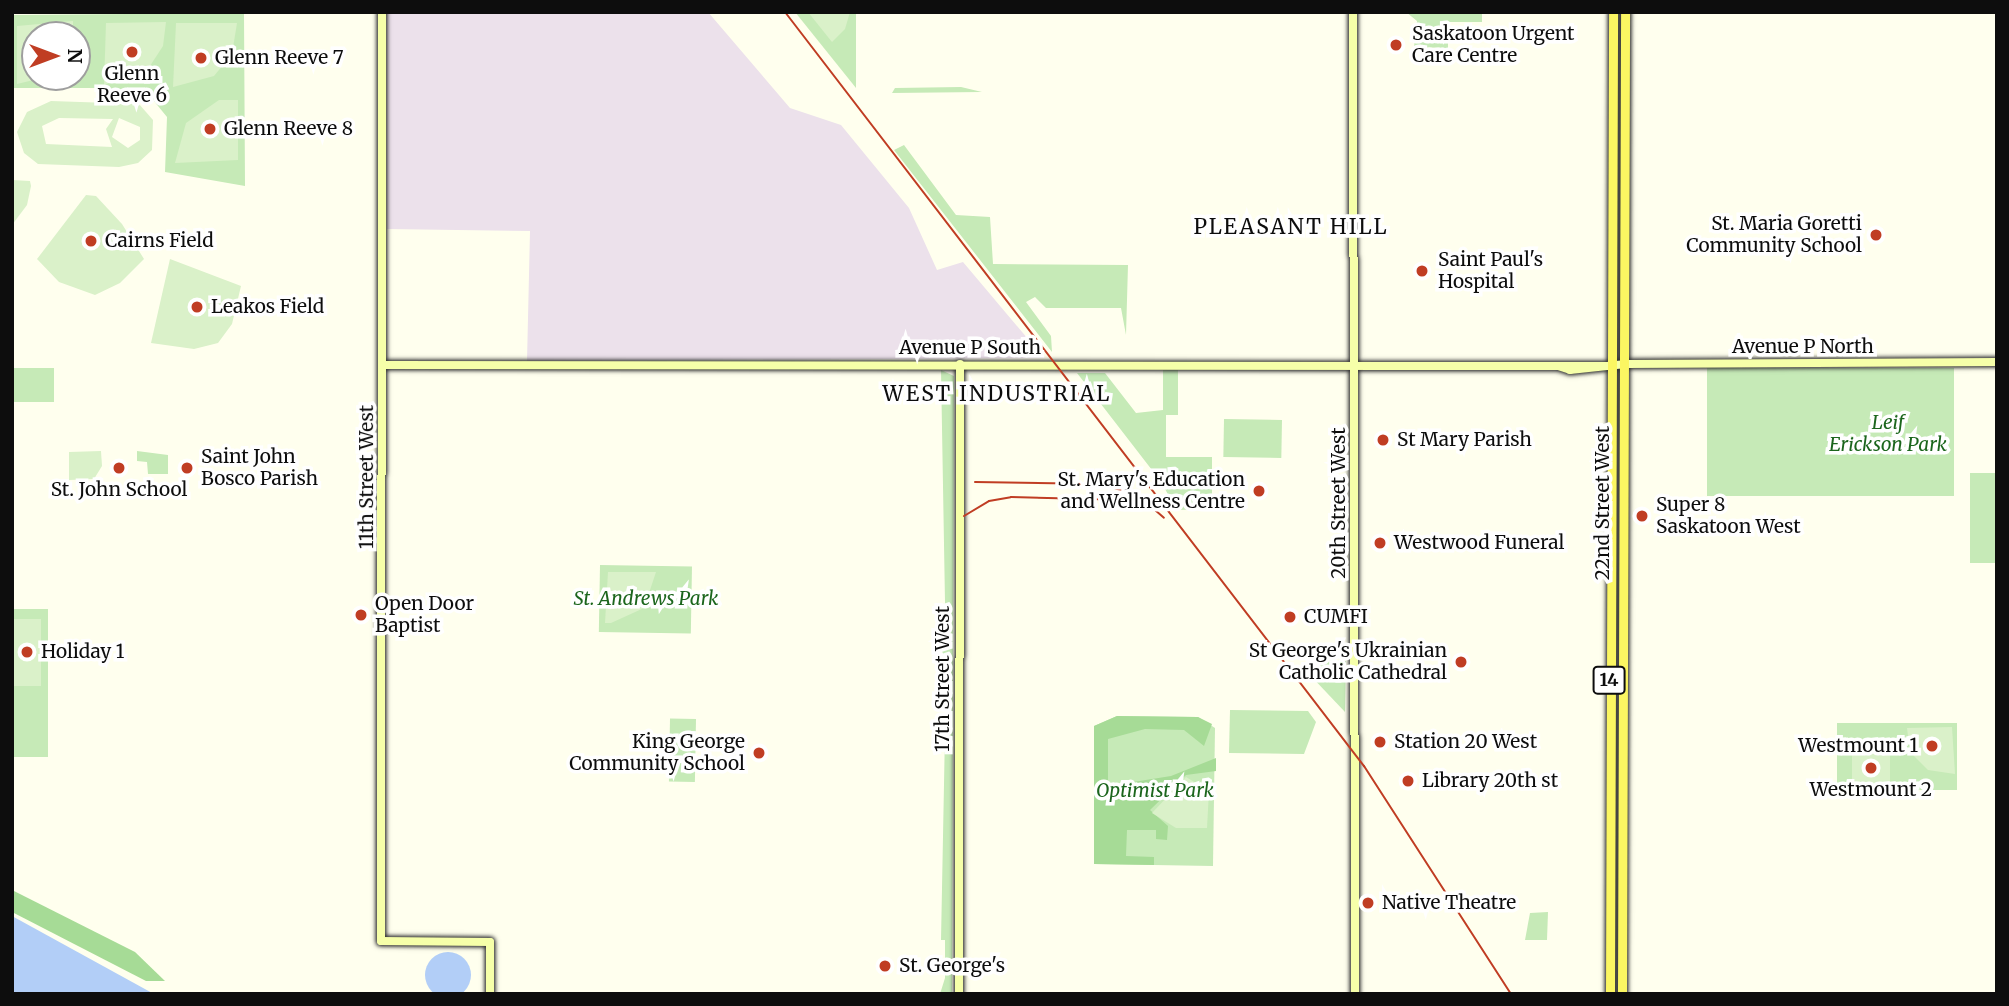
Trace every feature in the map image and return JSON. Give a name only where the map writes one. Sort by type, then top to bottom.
[{"type":"main road","name":"11th Street West","points":[[382,12],[382,941],[490,942],[490,994]]},
{"type":"main road","name":"20th Street West","points":[[1353,12],[1355,994]]},
{"type":"main road","name":"22nd Street West","points":[[1610,994],[1609,366],[1613,12]]},
{"type":"main road","name":"22nd Street West","points":[[1622,994],[1620,365],[1625,12]]},
{"type":"main road","name":"Avenue P North","points":[[1609,366],[1997,362]]},
{"type":"main road","name":"17th Street West","points":[[959,994],[960,364]]},
{"type":"main road","name":"Avenue P South","points":[[382,365],[1609,366]]},
{"type":"shaded area","points":[[387,12],[708,12],[790,108],[841,125],[909,208],[937,270],[963,262],[1044,358],[527,361],[530,231],[387,229]]},
{"type":"green space","points":[[795,12],[856,12],[856,88]]},
{"type":"green space","points":[[808,12],[850,12],[845,29],[832,42]]},
{"type":"green space","points":[[1406,12],[1482,12],[1482,22],[1448,22],[1448,48],[1414,47],[1417,21]]},
{"type":"green space","points":[[244,13],[245,186],[165,172],[167,117],[149,95],[100,95],[100,88],[91,88],[91,21],[21,21],[21,88],[12,88],[12,15]]},
{"type":"green space","name":"Glenn Reeve 6","points":[[166,22],[163,46],[148,69],[104,85],[106,23]]},
{"type":"green space","name":"Glenn Reeve 7","points":[[176,23],[237,23],[232,54],[214,76],[173,87]]},
{"type":"green space","points":[[17,26],[21,26],[21,83],[17,84]]},
{"type":"green space","points":[[961,87],[982,92],[892,93],[895,88]]},
{"type":"green space","name":"Glenn Reeve 8","points":[[219,100],[238,100],[238,160],[175,163],[186,123]]},
{"type":"green space","points":[[51,101],[139,104],[153,120],[152,150],[138,163],[119,167],[38,164],[24,153],[17,132],[27,112]],"holes":[[[59,118],[113,119],[106,129],[112,147],[46,144],[42,126]],[[119,118],[140,127],[140,140],[128,148],[112,137]]]},
{"type":"green space","points":[[904,145],[956,215],[990,217],[993,264],[1128,265],[1126,335],[1121,308],[1046,308],[1035,297],[1026,302],[1051,336],[1052,352],[894,150]]},
{"type":"green space","points":[[12,180],[30,181],[31,186],[27,205],[12,225]]},
{"type":"green space","name":"Cairns Field","points":[[86,195],[96,196],[122,224],[144,259],[120,283],[95,295],[59,282],[37,259]]},
{"type":"green space","name":"Leakos Field","points":[[170,259],[241,286],[232,324],[218,343],[194,349],[151,343]]},
{"type":"green space","points":[[12,368],[54,368],[54,402],[12,402]]},
{"type":"green space","name":"Leif Erickson Park","points":[[1707,368],[1954,368],[1954,496],[1707,496]]},
{"type":"green space","points":[[941,370],[954,376],[952,994],[940,994],[945,978],[945,940],[941,940],[946,680],[941,673],[945,602]]},
{"type":"green space","points":[[1163,370],[1178,370],[1178,415],[1166,415],[1166,457],[1212,457],[1212,509],[1176,510],[1162,483],[1077,373],[1105,373],[1136,413],[1163,410]]},
{"type":"green space","points":[[1224,419],[1282,420],[1281,458],[1223,457]]},
{"type":"green space","points":[[101,451],[102,466],[94,479],[69,480],[69,452]]},
{"type":"green space","points":[[137,451],[168,455],[168,474],[148,474],[147,462],[137,461]]},
{"type":"green space","points":[[1970,473],[1997,473],[1997,563],[1970,563]]},
{"type":"green space","name":"St. Andrews Park","points":[[600,565],[692,567],[691,634],[599,632]]},
{"type":"green space","points":[[608,572],[656,572],[644,608],[611,623],[605,623]]},
{"type":"green space","points":[[12,609],[48,609],[48,757],[12,757]]},
{"type":"green space","name":"Holiday 1","points":[[12,619],[41,619],[41,686],[12,686]]},
{"type":"green space","points":[[1310,660],[1346,661],[1345,712],[1309,674]]},
{"type":"green space","points":[[1230,710],[1308,711],[1316,722],[1304,754],[1229,753]]},
{"type":"green space","name":"Optimist Park","points":[[1117,716],[1198,717],[1215,728],[1213,866],[1094,864],[1094,726]]},
{"type":"green space","points":[[1117,716],[1198,717],[1212,724],[1204,746],[1184,730],[1145,729],[1108,739],[1108,786],[1171,776],[1216,758],[1216,771],[1186,775],[1150,810],[1168,826],[1167,840],[1156,839],[1156,830],[1127,830],[1126,856],[1154,857],[1154,865],[1094,864],[1094,726]]},
{"type":"green space","points":[[670,719],[696,719],[695,782],[669,782]]},
{"type":"green space","points":[[1837,723],[1957,723],[1957,790],[1837,790]]},
{"type":"green space","name":"Westmount 1","points":[[1952,727],[1955,774],[1928,770],[1910,752],[1907,728]]},
{"type":"green space","name":"Westmount 2","points":[[1852,753],[1890,753],[1890,783],[1852,783]]},
{"type":"green space","points":[[1186,777],[1209,791],[1207,828],[1176,828],[1152,813]]},
{"type":"green space","points":[[12,890],[135,952],[165,981],[146,981],[12,912]]},
{"type":"green space","points":[[1548,912],[1547,940],[1525,940],[1530,913]]},
{"type":"water","points":[[12,916],[154,994],[12,994]]},
{"type":"water","points":[[448,952],[464,959],[471,975],[464,991],[448,998],[432,991],[425,975],[432,959]]},
{"type":"railway","points":[[785,12],[1364,766],[1511,994]]},
{"type":"railway","points":[[975,482],[1102,484],[1139,496],[1164,518]]},
{"type":"railway","points":[[964,516],[989,501],[1011,497],[1132,500]]},
{"type":"place","name":"Saskatoon Urgent Care Centre","points":[[1396,45]]},
{"type":"place","name":"Glenn Reeve 6","points":[[132,52]]},
{"type":"place","name":"Glenn Reeve 7","points":[[201,58]]},
{"type":"place","name":"Glenn Reeve 8","points":[[210,129]]},
{"type":"place","name":"St. Maria Goretti Community School","points":[[1876,235]]},
{"type":"place","name":"Cairns Field","points":[[91,241]]},
{"type":"place","name":"Saint Paul's Hospital","points":[[1422,271]]},
{"type":"place","name":"Leakos Field","points":[[197,307]]},
{"type":"place","name":"St Mary Parish","points":[[1383,440]]},
{"type":"place","name":"St. John School","points":[[119,468]]},
{"type":"place","name":"Saint John Bosco Parish","points":[[187,468]]},
{"type":"place","name":"St. Mary's Education and Wellness Centre","points":[[1259,491]]},
{"type":"place","name":"Super 8 Saskatoon West","points":[[1642,516]]},
{"type":"place","name":"Westwood Funeral","points":[[1380,543]]},
{"type":"place","name":"Open Door Baptist","points":[[361,615]]},
{"type":"place","name":"CUMFI","points":[[1290,617]]},
{"type":"place","name":"Holiday 1","points":[[27,652]]},
{"type":"place","name":"St George's Ukrainian Catholic Cathedral","points":[[1461,662]]},
{"type":"place","name":"Station 20 West","points":[[1380,742]]},
{"type":"place","name":"Westmount 1","points":[[1932,746]]},
{"type":"place","name":"King George Community School","points":[[759,753]]},
{"type":"place","name":"Westmount 2","points":[[1871,768]]},
{"type":"place","name":"Library 20th st","points":[[1408,781]]},
{"type":"place","name":"Native Theatre","points":[[1368,903]]},
{"type":"place","name":"St. George's","points":[[885,966]]},
{"type":"district","name":"PLEASANT HILL","points":[[1291,227]]},
{"type":"district","name":"WEST INDUSTRIAL","points":[[997,394]]}]
